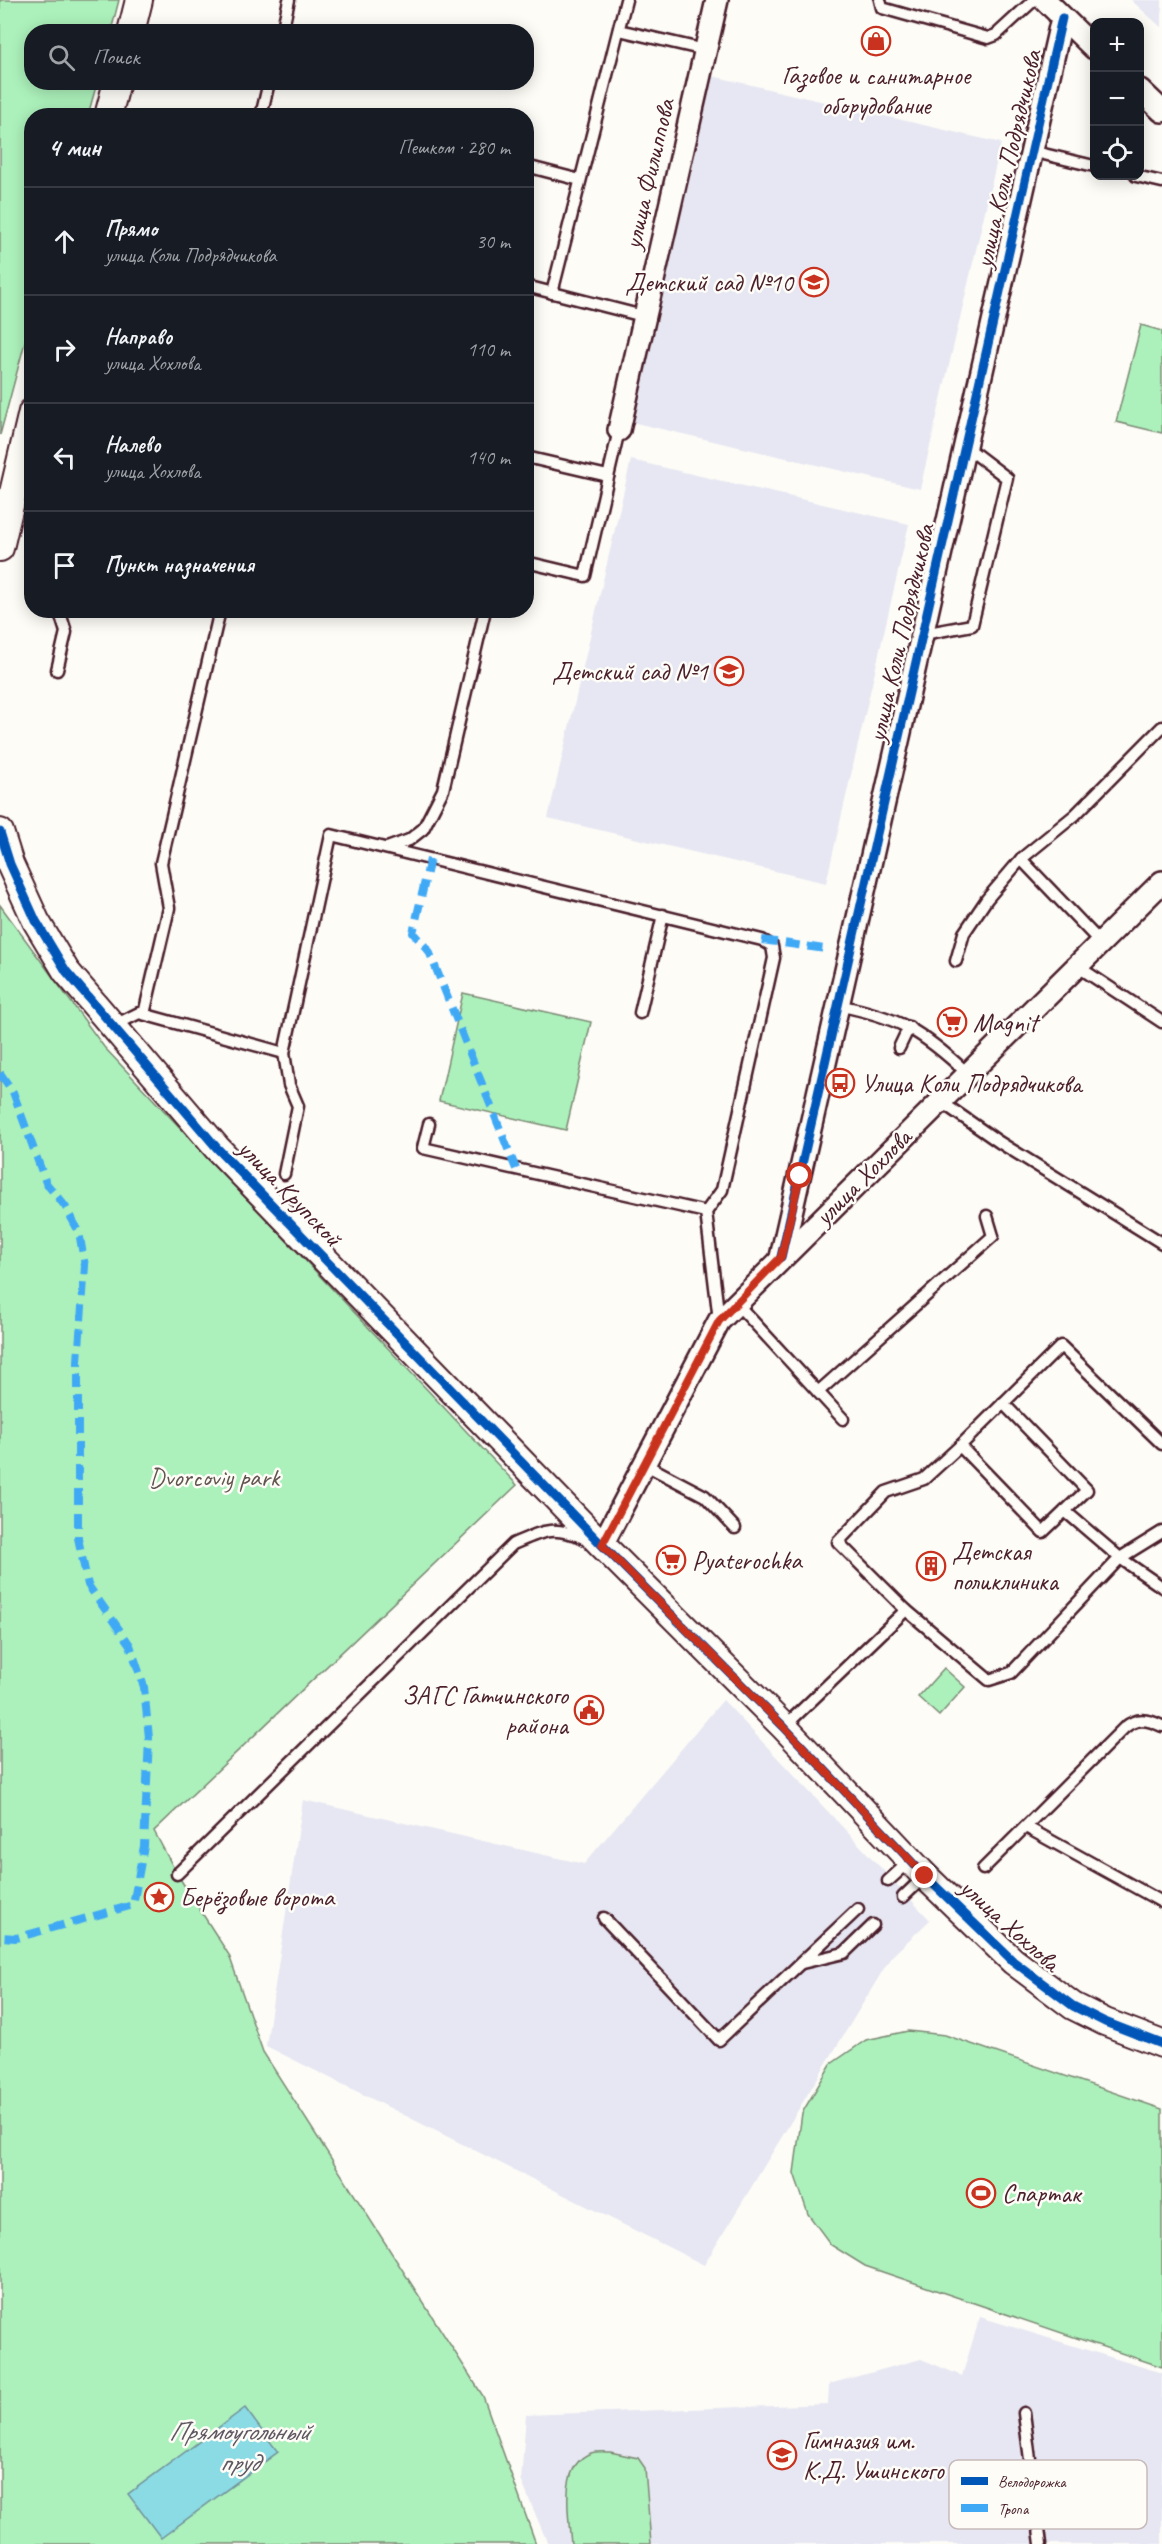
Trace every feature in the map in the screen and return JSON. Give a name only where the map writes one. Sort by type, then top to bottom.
[{"type":"street","points":[[133,24],[139,0]]},
{"type":"street","name":"улица Филиппова","points":[[619,430],[643,316],[717,0]]},
{"type":"street","points":[[1045,0],[1090,43]]},
{"type":"street","name":"улица Коли Подрядчикова","points":[[781,1257],[1062,18]]},
{"type":"street","points":[[110,108],[115,90]]},
{"type":"street","points":[[1144,94],[1162,111]]},
{"type":"street","points":[[0,548],[24,446]]},
{"type":"street","name":"улица Крупской","points":[[0,832],[10,864],[36,921],[66,970],[113,1026],[217,1148],[602,1545]]},
{"type":"street","name":"улица Хохлова","points":[[1162,882],[781,1257],[719,1321],[602,1545],[784,1727],[917,1868],[1012,1961],[1073,2006],[1162,2044]]},
{"type":"street","points":[[800,1176],[805,1197],[811,1202],[818,1204],[838,1202]]},
{"type":"lane","points":[[284,24],[289,0]]},
{"type":"lane","points":[[552,293],[626,0]]},
{"type":"lane","points":[[880,0],[882,8],[988,38],[996,35],[1034,0]]},
{"type":"lane","points":[[619,30],[705,50]]},
{"type":"lane","points":[[263,108],[267,90]]},
{"type":"lane","points":[[1031,151],[1090,165]]},
{"type":"lane","points":[[534,168],[580,180]]},
{"type":"lane","points":[[1144,178],[1162,182]]},
{"type":"lane","points":[[534,288],[643,316]]},
{"type":"lane","points":[[534,564],[585,576],[619,430]]},
{"type":"lane","points":[[922,634],[972,625],[1007,478],[965,446]]},
{"type":"lane","points":[[534,459],[608,476]]},
{"type":"lane","points":[[57,670],[66,632],[61,618]]},
{"type":"lane","points":[[144,1014],[169,908],[161,863],[218,618]]},
{"type":"lane","points":[[387,848],[409,840],[423,829],[443,790],[482,618]]},
{"type":"lane","points":[[956,961],[964,933],[987,898],[1021,859],[1075,815],[1162,727]]},
{"type":"lane","points":[[284,1174],[298,1106],[289,1085],[284,1053],[331,835],[762,940],[772,946],[774,958],[722,1190],[706,1212],[719,1321]]},
{"type":"lane","points":[[1021,859],[1101,943]]},
{"type":"lane","points":[[640,1012],[663,915]]},
{"type":"lane","points":[[1077,966],[1162,1022]]},
{"type":"lane","points":[[837,1005],[868,1011],[909,1027],[943,1050],[968,1074]]},
{"type":"lane","points":[[113,1026],[139,1013],[284,1053]]},
{"type":"lane","points":[[899,1048],[909,1027]]},
{"type":"lane","points":[[940,1101],[990,1136],[1162,1243]]},
{"type":"lane","points":[[429,1124],[423,1148],[706,1212]]},
{"type":"lane","points":[[818,1392],[993,1236],[987,1216]]},
{"type":"lane","points":[[737,1304],[843,1419]]},
{"type":"lane","points":[[1162,1444],[1061,1346],[924,1479],[885,1492],[838,1542],[906,1610],[989,1680],[1011,1673],[1120,1558],[1162,1532]]},
{"type":"lane","points":[[960,1446],[1044,1532],[1087,1490],[1003,1403]]},
{"type":"lane","points":[[644,1464],[705,1496],[735,1528]]},
{"type":"lane","points":[[1065,1511],[1120,1558],[1162,1587]]},
{"type":"lane","points":[[177,1874],[513,1544],[542,1531],[564,1529],[602,1545]]},
{"type":"lane","points":[[784,1727],[906,1610]]},
{"type":"lane","points":[[984,1869],[1133,1720],[1148,1719],[1162,1726]]},
{"type":"lane","points":[[1026,1827],[1162,1902]]},
{"type":"lane","points":[[888,1881],[917,1868]]},
{"type":"lane","points":[[903,1897],[917,1868]]},
{"type":"lane","points":[[604,1918],[719,2040],[858,1909]]},
{"type":"lane","points":[[801,1963],[844,1953],[873,1925]]},
{"type":"lane","points":[[1024,2413],[1030,2460]]},
{"type":"lane","points":[[1039,2529],[1041,2544]]},
{"type":"shaded area","points":[[1131,0],[1162,0],[1162,28]]},
{"type":"shaded area","name":"Детский сад №10","points":[[708,75],[1001,143],[920,489],[627,421]]},
{"type":"shaded area","name":"Детский сад №1","points":[[631,460],[909,524],[826,883],[548,818]]},
{"type":"shaded area","points":[[723,1700],[930,1920],[891,1957],[704,2265],[266,2046],[303,1800],[584,1864]]},
{"type":"shaded area","name":"Гимназия им. К.Д. Ушинского","points":[[980,2317],[1162,2373],[1162,2544],[548,2544],[521,2480],[526,2415],[828,2404],[829,2384],[921,2359],[962,2376]]},
{"type":"green space","points":[[0,0],[119,0],[113,24],[24,24],[24,90],[95,90],[90,108],[24,108],[24,346],[0,435]]},
{"type":"green space","points":[[1141,325],[1162,331],[1162,433],[1116,422]]},
{"type":"green space","name":"Dvorcoviy park","points":[[0,905],[104,1047],[517,1485],[154,1831],[177,1874],[229,1955],[263,2052],[483,2396],[536,2544],[0,2544]]},
{"type":"green space","points":[[463,993],[591,1022],[566,1130],[439,1101]]},
{"type":"green space","points":[[944,1668],[965,1687],[939,1716],[918,1697]]},
{"type":"green space","name":"Спартак","points":[[908,2031],[945,2035],[1162,2109],[1162,2367],[865,2266],[831,2245],[808,2214],[794,2173],[802,2113],[831,2064],[866,2040]]},
{"type":"green space","points":[[610,2452],[638,2458],[645,2468],[651,2544],[571,2544],[568,2493],[574,2468],[581,2459],[591,2453]]},
{"type":"water","name":"Прямоугольный пруд","points":[[245,2408],[278,2452],[161,2538],[128,2494]]},
{"type":"marked path","points":[[430,859],[413,933],[429,951],[516,1169]]},
{"type":"marked path","points":[[762,940],[825,949]]},
{"type":"marked path","points":[[0,1073],[13,1092],[46,1183],[65,1206],[79,1232],[85,1266],[78,1361],[78,1538],[88,1585],[130,1645],[144,1687],[149,1738],[144,1846],[133,1905],[16,1938],[0,1937]]},
{"type":"cycle path","points":[[781,1257],[1062,18]]},
{"type":"cycle path","points":[[0,832],[10,864],[36,921],[66,971],[217,1148],[602,1545],[784,1727],[925,1876],[1013,1961],[1073,2006],[1105,2022],[1162,2044]]},
{"type":"place","name":"Газовое и санитарное оборудование","points":[[876,41]]},
{"type":"place","name":"Детский сад №10","points":[[814,282]]},
{"type":"place","name":"Детский сад №1","points":[[729,671]]},
{"type":"place","name":"Magnit","points":[[952,1022]]},
{"type":"place","name":"Улица Коли Подрядчикова","points":[[840,1083]]},
{"type":"place","name":"Pyaterochka","points":[[671,1560]]},
{"type":"place","name":"Детская поликлиника","points":[[931,1566]]},
{"type":"place","name":"ЗАГС Гатчинского района","points":[[589,1710]]},
{"type":"place","name":"Берёзовые ворота","points":[[159,1897]]},
{"type":"place","name":"Спартак","points":[[981,2193]]},
{"type":"place","name":"Гимназия им. К.Д. Ушинского","points":[[782,2455]]},
{"type":"route","points":[[800,1176],[781,1257],[719,1321],[602,1545],[784,1727],[925,1876]]}]
